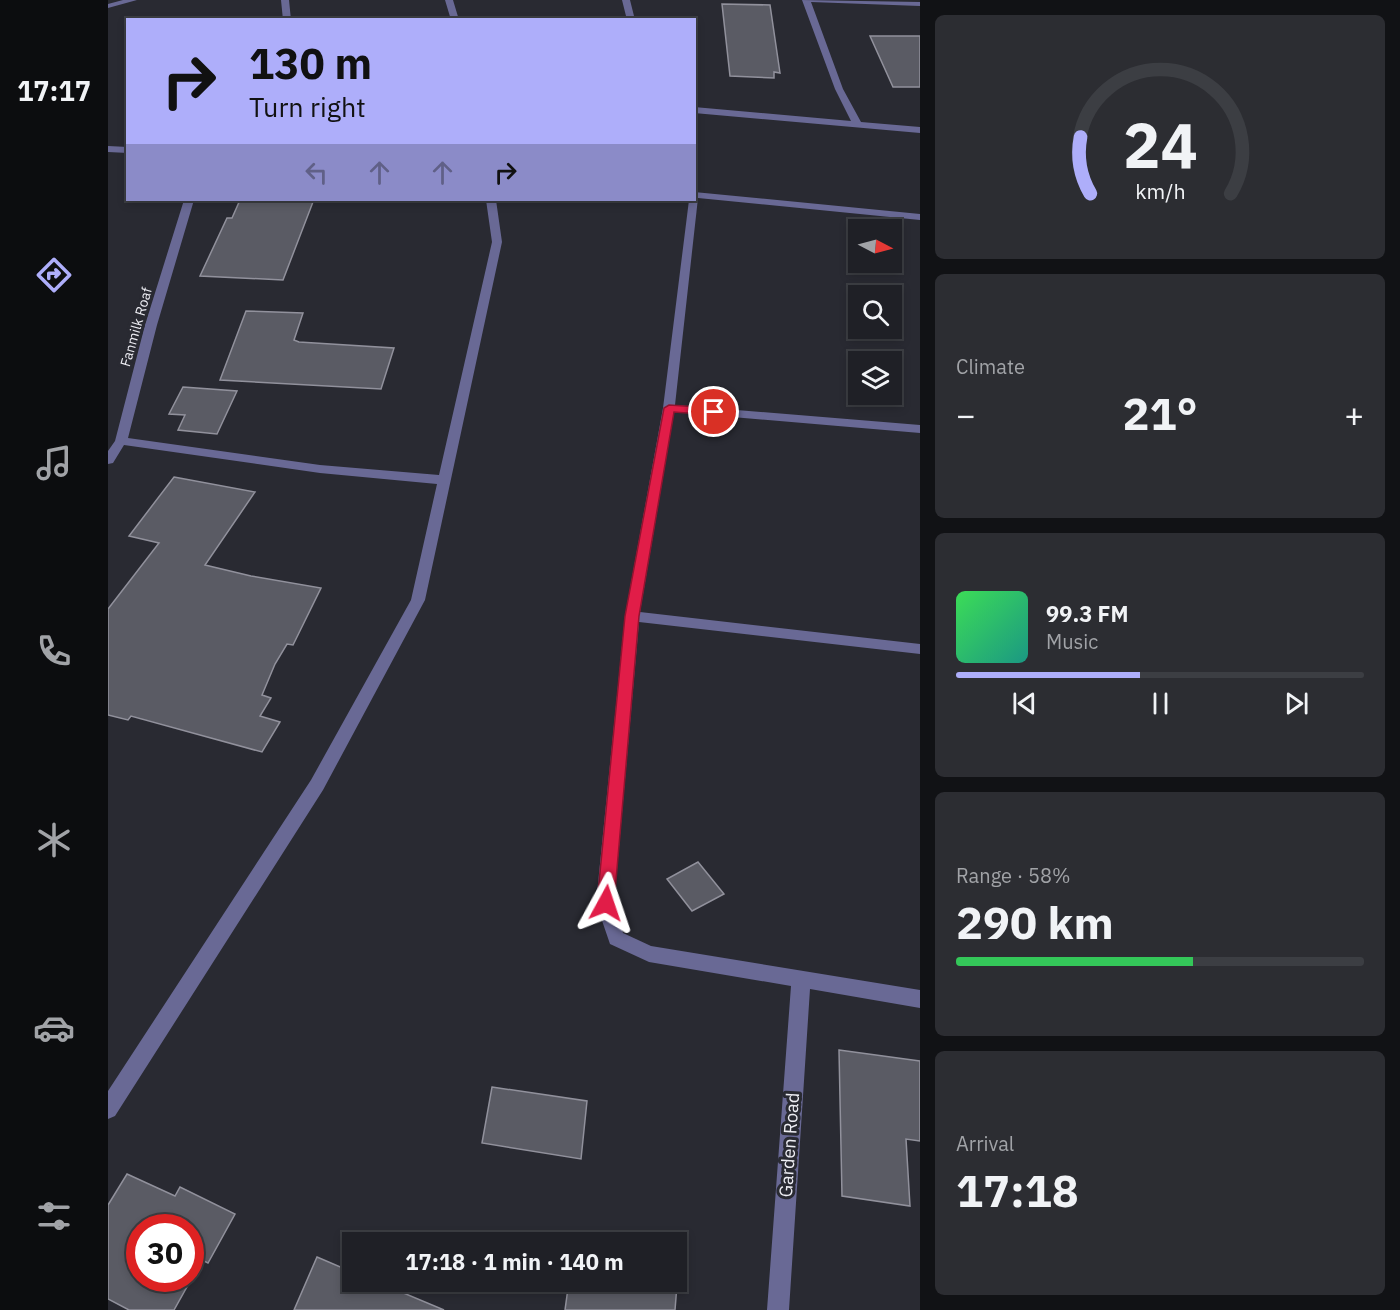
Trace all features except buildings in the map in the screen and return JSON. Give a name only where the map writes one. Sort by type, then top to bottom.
[{"type":"street","points":[[108,6],[133,0]]},
{"type":"street","points":[[285,0],[287,18]]},
{"type":"street","points":[[449,0],[454,18]]},
{"type":"street","points":[[626,0],[630,18]]},
{"type":"street","points":[[858,125],[839,89],[806,0],[920,4]]},
{"type":"street","points":[[696,110],[920,130]]},
{"type":"street","points":[[108,149],[126,150]]},
{"type":"street","points":[[696,195],[920,217]]},
{"type":"street","name":"Fanmilk Roaf","points":[[108,460],[121,441],[151,325],[189,201]]},
{"type":"street","points":[[108,1109],[317,785],[418,600],[497,242],[490,201]]},
{"type":"street","points":[[694,201],[669,408],[632,616],[606,903],[616,938],[649,954],[920,999]]},
{"type":"street","points":[[669,408],[920,429]]},
{"type":"street","points":[[121,441],[320,469],[444,480]]},
{"type":"street","points":[[632,616],[920,649]]},
{"type":"street","name":"Garden Road","points":[[778,1310],[801,981]]},
{"type":"route","points":[[606,903],[632,616],[669,408],[714,412]]}]
